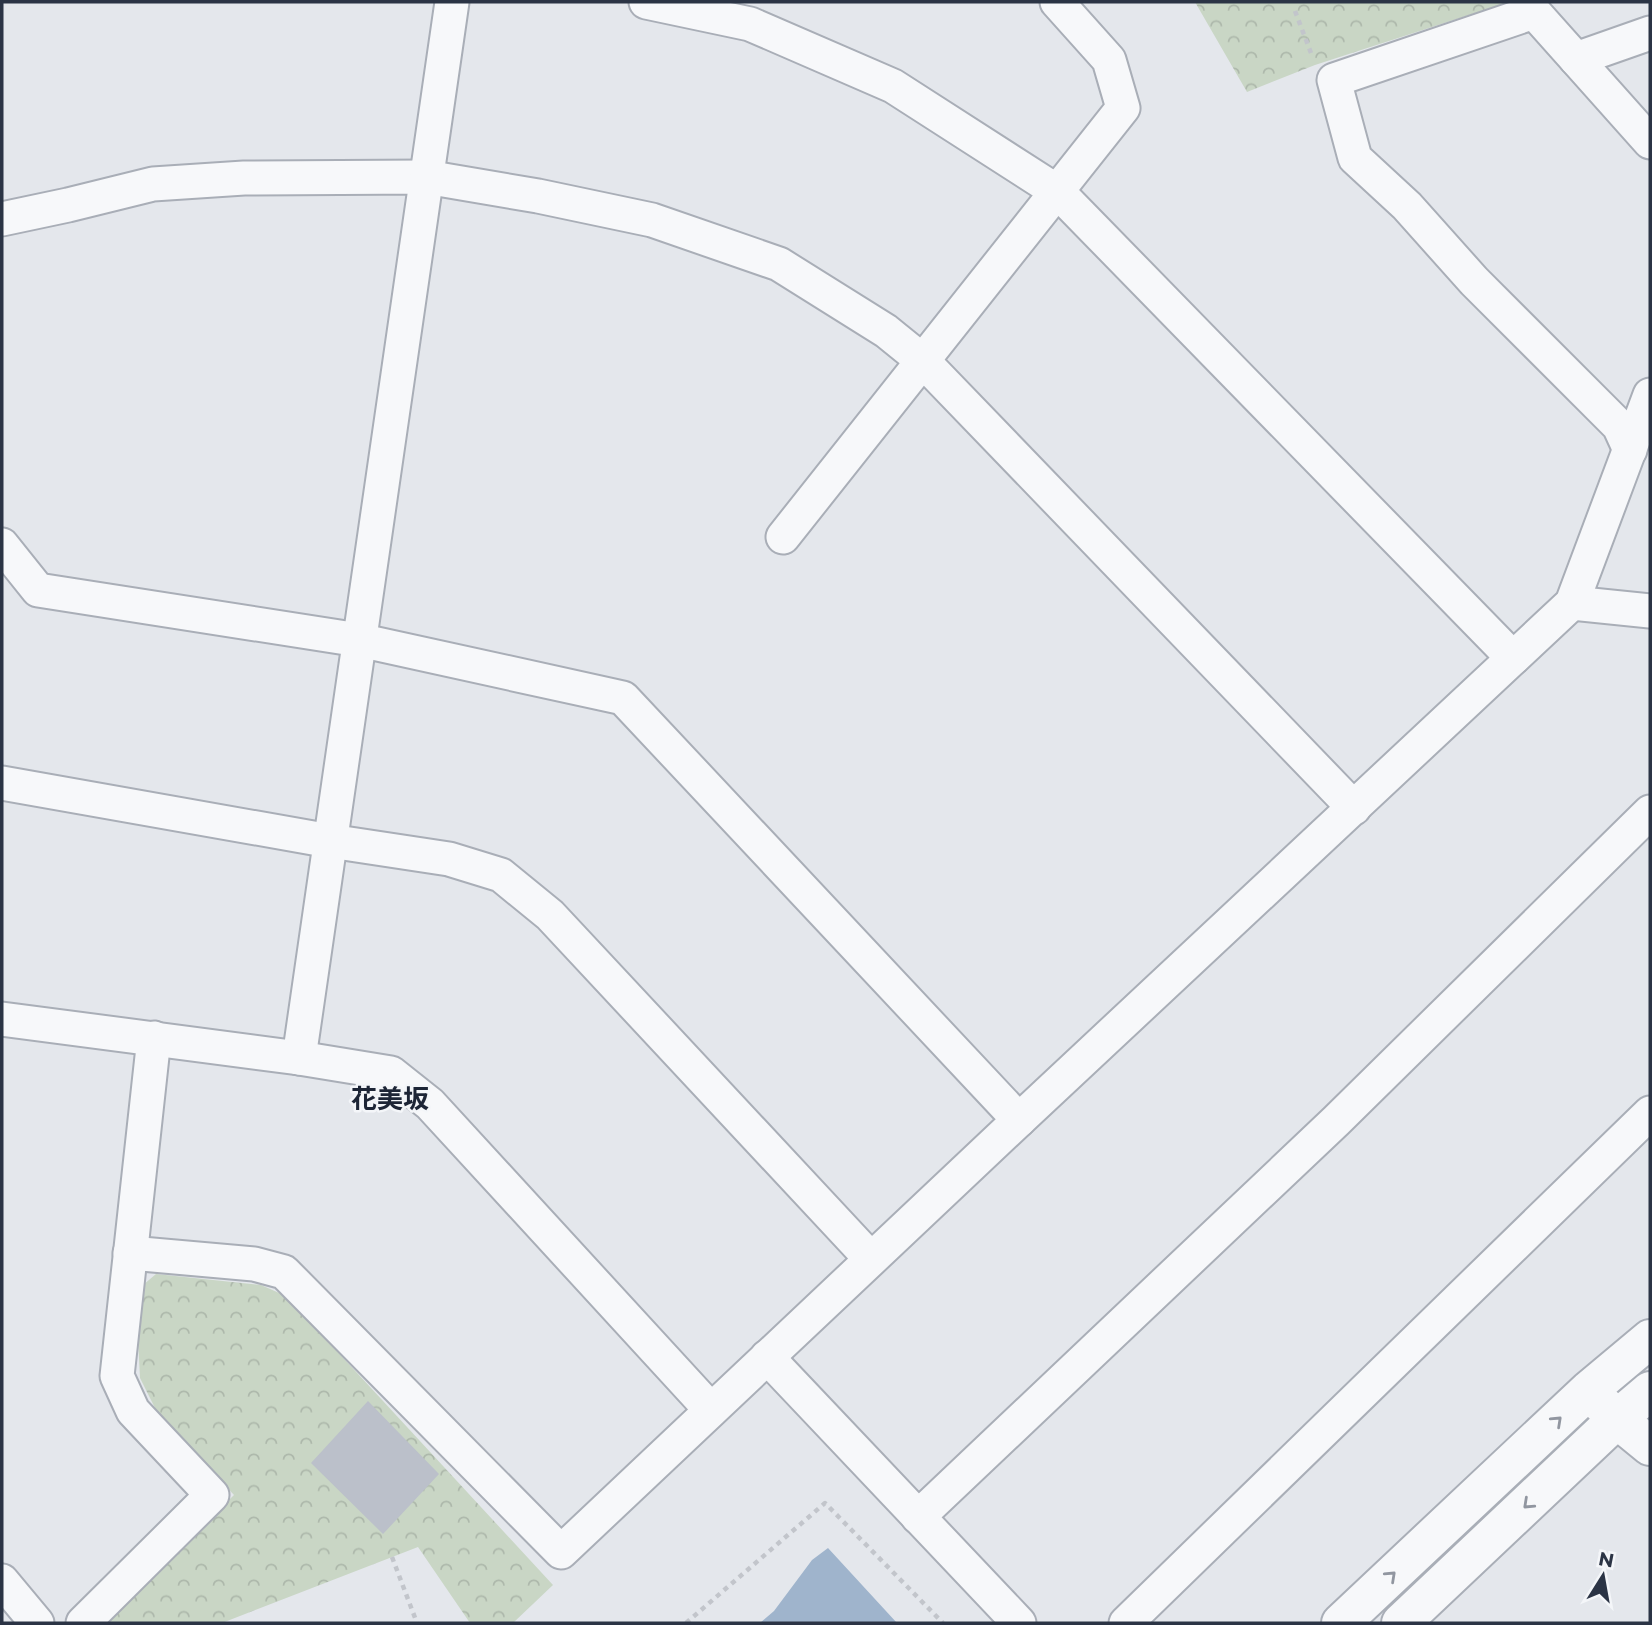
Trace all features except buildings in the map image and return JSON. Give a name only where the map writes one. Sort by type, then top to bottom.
[{"type":"street","points":[[299,1058],[452,2]]},
{"type":"street","points":[[646,2],[750,24],[893,86],[1058,192],[1513,658]]},
{"type":"street","points":[[783,537],[1123,108],[1109,60],[1057,2]]},
{"type":"street","points":[[1640,449],[1474,281],[1407,206],[1355,158],[1334,80],[1532,7],[1650,142]]},
{"type":"street","points":[[1576,59],[1650,33]]},
{"type":"street","points":[[2,219],[153,184],[244,178],[426,177],[538,196],[652,220],[779,264],[886,331],[923,361],[1354,808]]},
{"type":"street","points":[[130,1253],[254,1264],[284,1272],[561,1552],[1572,603],[1640,449],[1650,395]]},
{"type":"street","points":[[2,545],[38,590],[359,640],[623,698],[1019,1120]]},
{"type":"street","points":[[1572,603],[1650,611]]},
{"type":"street","points":[[2,783],[330,841],[449,859],[501,875],[550,915],[871,1259]]},
{"type":"street","points":[[918,1517],[1336,1121],[1650,813]]},
{"type":"street","points":[[2,1018],[391,1073],[430,1104],[711,1410]]},
{"type":"street","points":[[83,1623],[212,1494],[133,1411],[117,1376],[153,1038]]},
{"type":"street","points":[[1126,1623],[1650,1113]]},
{"type":"street","points":[[1341,1623],[1589,1390],[1650,1339]]},
{"type":"street","points":[[767,1357],[1019,1623]]},
{"type":"street","points":[[1589,1390],[1617,1419],[1650,1446]]},
{"type":"street","points":[[1401,1623],[1650,1391]]},
{"type":"street","points":[[2,1581],[37,1623]]},
{"type":"path","points":[[1295,11],[1312,56]]},
{"type":"path","points":[[686,1623],[825,1503],[943,1623]]},
{"type":"path","points":[[392,1557],[417,1623]]},
{"type":"green space","points":[[1195,2],[1509,2],[1315,65],[1247,92]]},
{"type":"green space","points":[[156,1274],[261,1285],[286,1296],[553,1585],[513,1623],[470,1623],[418,1547],[222,1623],[106,1623],[234,1495],[157,1412],[140,1378],[138,1339],[143,1285]]},
{"type":"water","points":[[828,1548],[897,1623],[760,1623],[774,1611],[812,1560]]},
{"type":"district","name":"花美坂","points":[[390,1099]]}]
